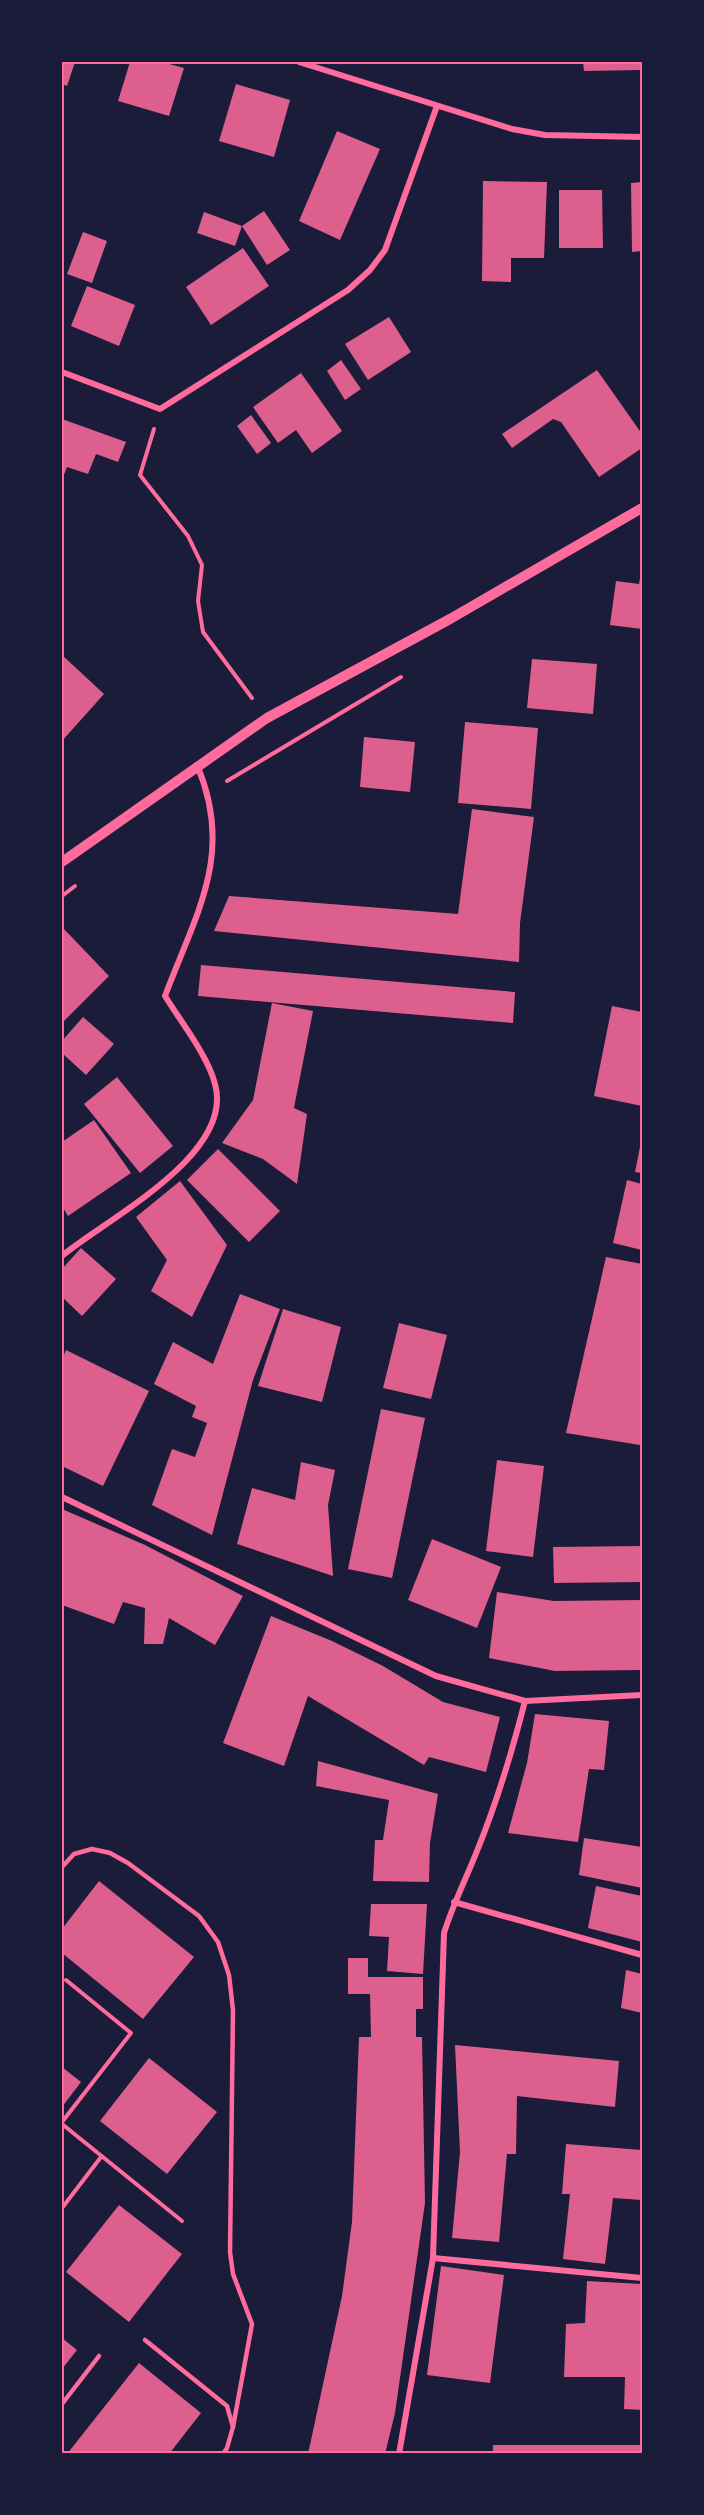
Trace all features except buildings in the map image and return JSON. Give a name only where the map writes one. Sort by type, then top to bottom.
[{"type":"street","points":[[299,62],[512,129],[545,135],[642,137]]},
{"type":"street","points":[[62,372],[160,409],[348,290],[370,270],[385,250],[399,218],[437,106]]},
{"type":"street","points":[[62,862],[267,718],[450,619],[642,508]]},
{"type":"street","points":[[62,1256],[170,1178],[192,1154],[212,1122],[216,1107],[215,1082],[165,996],[209,878],[214,855],[214,821],[208,792],[197,765]]},
{"type":"street","points":[[62,1497],[436,1676],[525,1701],[642,1695]]},
{"type":"street","points":[[399,2454],[434,2259],[444,1933],[454,1902],[477,1853],[505,1775],[525,1701]]},
{"type":"street","points":[[454,1902],[642,1955]]},
{"type":"street","points":[[434,2259],[642,2278]]},
{"type":"lane","points":[[62,1867],[74,1854],[92,1849],[129,1863],[200,1916],[218,1942],[229,1975],[232,2010],[230,2252],[233,2274],[252,2324],[233,2427],[223,2454]]},
{"type":"lane","points":[[144,2340],[227,2406],[233,2427]]},
{"type":"lane","points":[[62,2404],[99,2356]]},
{"type":"path","points":[[160,409],[140,475],[188,536],[202,566],[198,600],[203,632],[267,718]]},
{"type":"path","points":[[208,792],[410,672]]},
{"type":"path","points":[[62,896],[80,882]]},
{"type":"path","points":[[66,1980],[131,2033],[62,2123],[182,2221]]},
{"type":"path","points":[[62,2208],[101,2157]]}]
